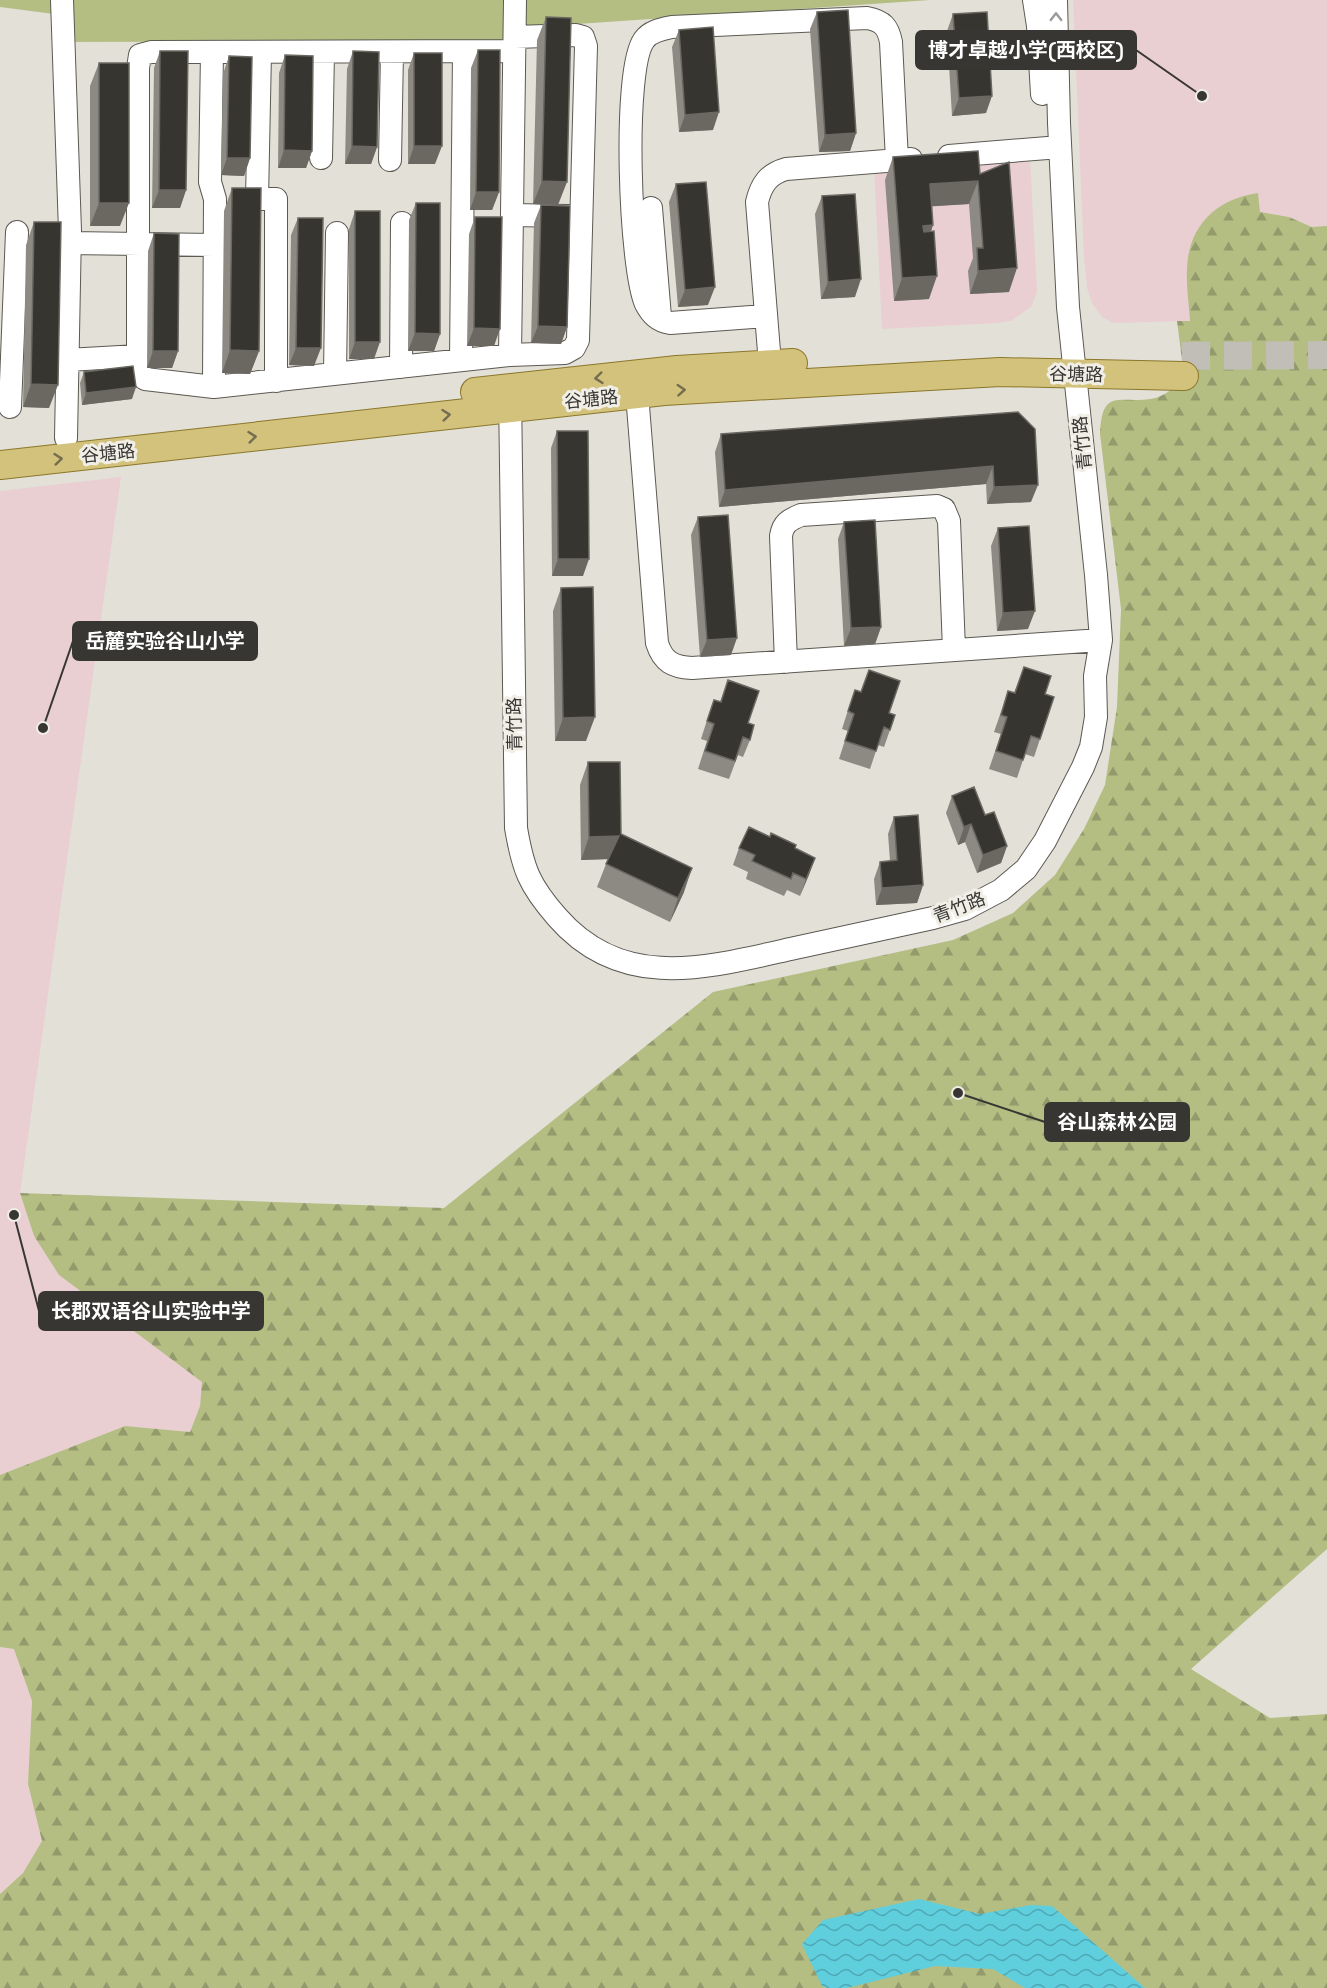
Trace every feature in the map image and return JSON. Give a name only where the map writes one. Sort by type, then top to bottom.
[{"type":"main road","name":"谷塘路","points":[[0,465],[513,398],[677,370],[999,353],[1067,364]]},
{"type":"main road","name":"谷塘路","points":[[0,446],[66,438],[513,398],[637,394],[799,382],[1000,372],[1067,364],[1183,366]]},
{"type":"street","points":[[10,406],[40,234],[62,0]]},
{"type":"street","points":[[462,360],[493,222],[515,44],[515,0]]},
{"type":"street","name":"青竹路","points":[[513,398],[516,828],[521,857],[528,878],[545,904],[570,932],[589,947],[618,961],[653,969],[691,968],[740,961],[933,918],[964,909],[1001,890],[1026,869],[1045,841],[1091,747],[1096,717],[1093,641],[1082,577],[1067,364],[1068,307],[1034,0]]},
{"type":"street","name":"青竹路","points":[[1052,147],[1056,0]]},
{"type":"street","points":[[766,316],[670,323],[660,321],[646,303],[637,267],[630,159],[630,122],[635,64],[644,40],[651,34],[672,27],[867,18],[878,20],[884,24],[891,42],[897,160]]},
{"type":"street","points":[[576,35],[583,37],[586,46],[578,340],[574,348],[565,353],[510,355],[214,387],[145,379],[140,375],[138,370],[138,61],[140,55],[146,52],[464,52],[576,35]]},
{"type":"street","points":[[212,52],[210,182],[215,199],[214,387]]},
{"type":"street","points":[[257,199],[260,52]]},
{"type":"street","points":[[321,158],[323,52]]},
{"type":"street","points":[[390,160],[392,52]]},
{"type":"street","points":[[464,52],[493,222],[510,355]]},
{"type":"street","points":[[770,364],[757,202],[762,186],[768,178],[778,172],[794,168],[1052,147]]},
{"type":"street","points":[[215,199],[276,199],[276,381]]},
{"type":"street","points":[[651,208],[660,321]]},
{"type":"street","points":[[493,222],[581,216]]},
{"type":"street","points":[[401,367],[402,223]]},
{"type":"street","points":[[335,374],[337,233]]},
{"type":"street","points":[[40,234],[138,244],[214,245]]},
{"type":"street","points":[[40,234],[67,360],[66,438]]},
{"type":"street","points":[[67,360],[138,356]]},
{"type":"street","points":[[637,394],[657,643],[666,662],[679,668],[692,668],[1093,641]]},
{"type":"street","points":[[786,662],[781,536],[783,525],[789,519],[812,514],[937,506],[944,509],[949,521],[954,650]]},
{"type":"shaded area","points":[[1073,0],[1327,0],[1327,226],[1313,227],[1289,217],[1259,212],[1257,193],[1187,269],[1190,321],[1113,323],[1102,317],[1092,303],[1087,288],[1084,257]]},
{"type":"shaded area","points":[[1030,158],[1037,292],[1031,307],[1011,321],[882,329],[874,168]]},
{"type":"shaded area","points":[[121,477],[20,1193],[34,1236],[59,1275],[203,1382],[200,1406],[190,1432],[125,1426],[0,1475],[0,491]]},
{"type":"shaded area","points":[[0,1647],[14,1649],[32,1701],[28,1784],[42,1841],[23,1873],[0,1894]]},
{"type":"green space","points":[[0,0],[930,0],[505,29],[504,41],[57,42],[54,14],[0,7]]},
{"type":"green space","points":[[1258,193],[1260,212],[1289,217],[1312,227],[1327,226],[1327,1549],[1191,1669],[1270,1718],[1327,1714],[1327,1988],[0,1988],[0,1894],[23,1873],[42,1841],[28,1784],[32,1701],[14,1649],[0,1647],[0,1475],[125,1426],[190,1432],[200,1406],[202,1382],[59,1275],[34,1236],[20,1193],[444,1208],[713,992],[953,940],[1013,913],[1055,875],[1084,829],[1105,785],[1117,707],[1121,609],[1100,434],[1104,409],[1114,401],[1150,399],[1161,396],[1184,376],[1177,321],[1190,321],[1187,276],[1193,240],[1207,217],[1217,208],[1229,201]]},
{"type":"water","points":[[919,1899],[980,1914],[1031,1905],[1052,1906],[1145,1988],[1025,1988],[993,1969],[935,1966],[847,1988],[822,1986],[802,1944],[823,1920]]},
{"type":"building","points":[[848,10],[856,133],[825,135],[817,12]]},
{"type":"building","points":[[987,12],[992,96],[959,98],[953,14]]},
{"type":"building","points":[[546,17],[571,18],[567,182],[542,181]]},
{"type":"building","points":[[713,27],[719,112],[685,115],[679,30]]},
{"type":"building","points":[[478,50],[500,50],[499,192],[476,192]]},
{"type":"building","points":[[160,51],[188,51],[186,190],[159,190]]},
{"type":"building","points":[[353,51],[379,52],[377,147],[352,146]]},
{"type":"building","points":[[414,53],[442,53],[442,146],[414,146]]},
{"type":"building","points":[[285,55],[313,56],[312,151],[284,150]]},
{"type":"building","points":[[229,56],[252,57],[250,158],[227,158]]},
{"type":"building","points":[[99,63],[129,63],[129,203],[99,203]]},
{"type":"building","points":[[978,151],[980,174],[1009,162],[1017,268],[978,271],[977,248],[983,248],[978,181],[930,184],[933,225],[923,226],[924,232],[934,231],[937,276],[902,278],[893,157]]},
{"type":"building","points":[[706,182],[715,287],[685,290],[676,184]]},
{"type":"building","points":[[232,188],[261,188],[259,351],[230,350]]},
{"type":"building","points":[[855,194],[861,279],[828,282],[822,196]]},
{"type":"building","points":[[416,203],[440,203],[440,334],[415,333]]},
{"type":"building","points":[[541,205],[570,206],[567,327],[538,326]]},
{"type":"building","points":[[355,211],[380,211],[380,342],[355,342]]},
{"type":"building","points":[[475,217],[502,217],[500,329],[474,328]]},
{"type":"building","points":[[298,218],[323,218],[321,348],[296,348]]},
{"type":"building","points":[[34,222],[61,222],[58,385],[31,384]]},
{"type":"building","points":[[154,233],[179,234],[178,351],[153,351]]},
{"type":"building","points":[[133,366],[136,387],[86,393],[84,372]]},
{"type":"building","points":[[1018,412],[1035,429],[1038,485],[994,487],[993,466],[725,490],[721,434]]},
{"type":"building","points":[[557,431],[588,431],[589,559],[558,559]]},
{"type":"building","points":[[728,515],[737,638],[707,640],[698,517]]},
{"type":"building","points":[[875,520],[881,627],[851,628],[844,522]]},
{"type":"building","points":[[1029,526],[1035,611],[1003,613],[998,528]]},
{"type":"building","points":[[593,587],[595,717],[563,718],[561,588]]},
{"type":"building","points":[[1024,667],[1051,676],[1045,694],[1054,697],[1040,739],[1031,736],[1023,760],[996,751],[1007,717],[1001,715],[1008,691],[1015,693]]},
{"type":"building","points":[[869,670],[900,681],[889,713],[895,715],[890,730],[884,727],[876,751],[845,741],[854,714],[848,711],[855,690],[861,692]]},
{"type":"building","points":[[728,680],[759,691],[748,723],[754,725],[750,740],[743,737],[735,761],[705,751],[714,724],[707,721],[714,700],[721,702]]},
{"type":"building","points":[[588,762],[620,762],[621,834],[692,868],[678,898],[606,864],[619,836],[589,837]]},
{"type":"building","points":[[974,787],[985,815],[994,812],[1007,846],[983,855],[971,824],[964,827],[952,796]]},
{"type":"building","points":[[918,815],[923,885],[882,888],[880,862],[897,860],[894,817]]},
{"type":"building","points":[[749,827],[770,837],[771,833],[796,845],[795,848],[815,858],[806,879],[793,873],[791,879],[752,861],[755,855],[739,848]]},
{"type":"tunnel","points":[[1182,356],[1327,355]]},
{"type":"place","name":"博才卓越小学(西校区)","points":[[1202,96]]},
{"type":"place","name":"岳麓实验谷山小学","points":[[43,728]]},
{"type":"place","name":"谷山森林公园","points":[[958,1093]]},
{"type":"place","name":"长郡双语谷山实验中学","points":[[14,1215]]}]
